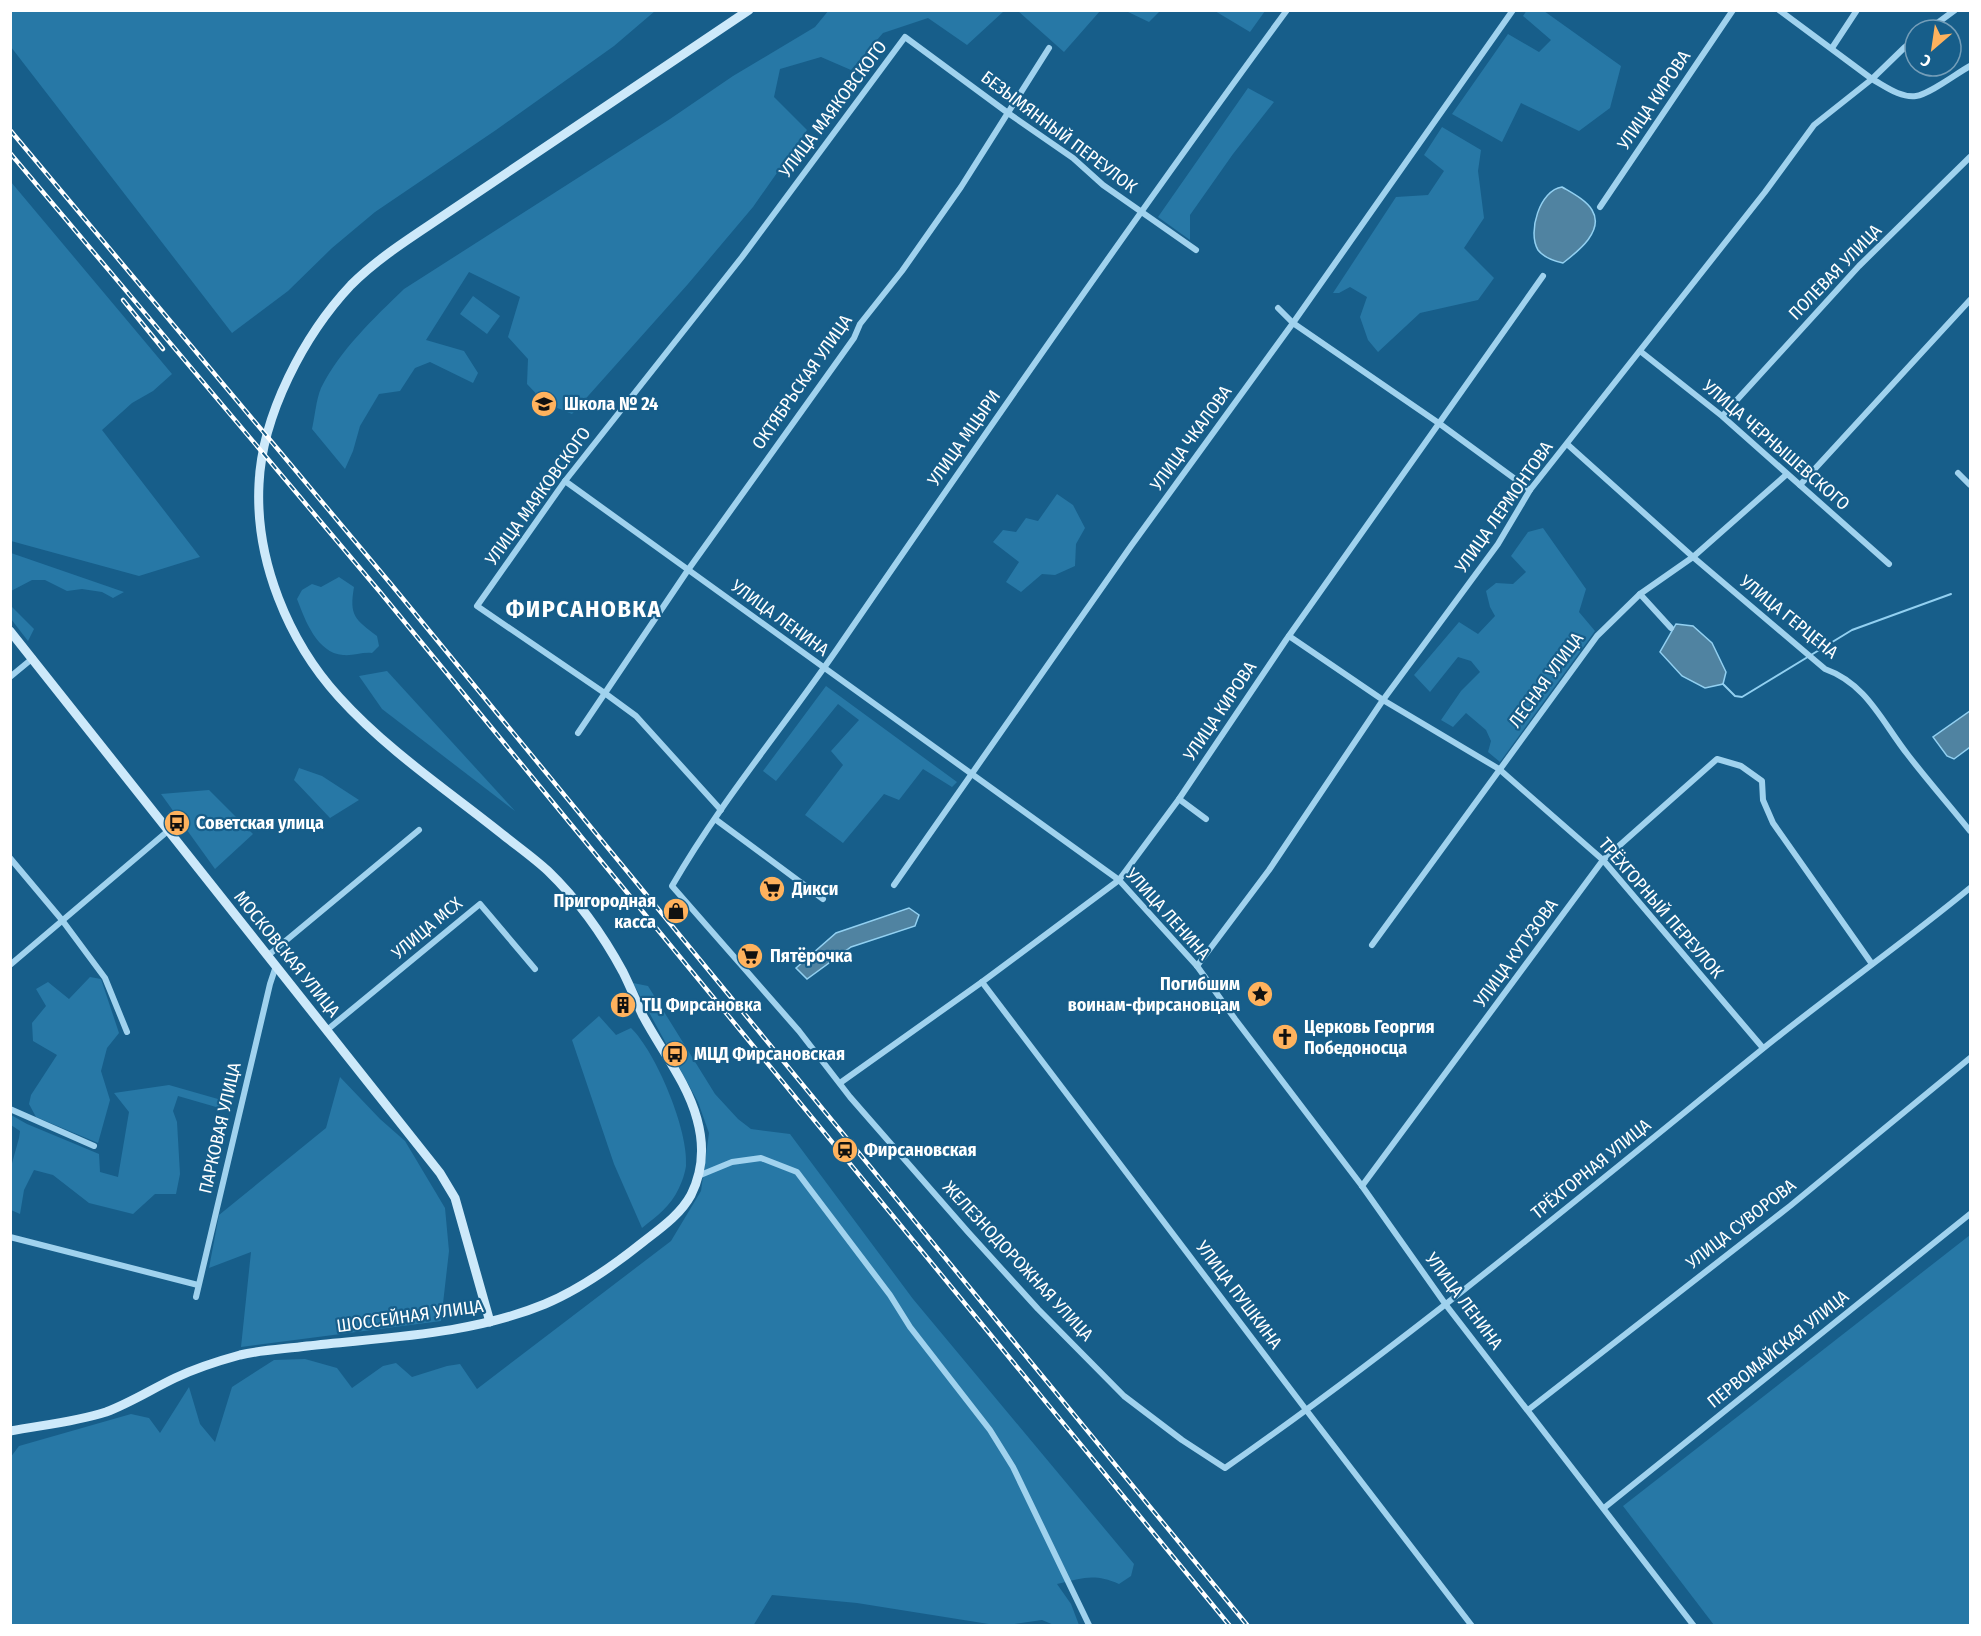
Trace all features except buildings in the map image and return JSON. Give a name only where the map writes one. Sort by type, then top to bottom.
[{"type":"street","name":"ШОССЕЙНАЯ УЛИЦА","points":[[10,1431],[105,1412],[136,1399],[173,1379],[207,1365],[244,1354],[434,1332],[490,1322],[548,1303],[614,1266],[667,1224],[690,1198],[702,1159],[701,1137],[696,1115],[621,968],[572,896],[545,868],[367,727],[335,693],[304,651],[281,606],[268,562],[260,519],[259,481],[273,418],[295,363],[328,312],[353,283],[383,257],[749,10]]},
{"type":"street","name":"УЛИЦА МЦЫРИ","points":[[672,886],[721,810],[824,668],[985,433],[1287,10]]},
{"type":"street","name":"УЛИЦА ЧКАЛОВА","points":[[894,885],[1124,556],[1514,10]]},
{"type":"street","name":"УЛИЦА КИРОВА","points":[[1600,207],[1733,10]]},
{"type":"street","points":[[1779,10],[1872,79],[1902,94],[1917,96],[1971,66]]},
{"type":"street","points":[[1832,48],[1857,10]]},
{"type":"street","name":"БЕЗЫМЯННЫЙ ПЕРЕУЛОК","points":[[905,37],[1073,158],[1103,186],[1196,250]]},
{"type":"street","name":"УЛИЦА МАЯКОВСКОГО","points":[[721,810],[636,716],[477,606],[565,481],[742,256],[905,37]]},
{"type":"street","name":"ОКТЯБРЬСКАЯ УЛИЦА","points":[[578,733],[688,570],[854,338],[860,324],[902,271],[962,187],[1049,48]]},
{"type":"street","name":"УЛИЦА ЛЕРМОНТОВА","points":[[1197,966],[1269,870],[1383,700],[1498,544],[1530,490],[1765,192],[1814,125],[1872,79],[1903,49]]},
{"type":"street","name":"ПОЛЕВАЯ УЛИЦА","points":[[1725,413],[1859,266],[1971,157]]},
{"type":"street","name":"УЛИЦА КИРОВА","points":[[840,1083],[982,982],[1119,880],[1179,799],[1289,636],[1543,276]]},
{"type":"street","points":[[1800,485],[1971,300]]},
{"type":"street","points":[[1278,308],[1293,322],[1530,490]]},
{"type":"street","name":"УЛИЦА ЧЕРНЫШЕВСКОГО","points":[[1640,351],[1722,416],[1889,564]]},
{"type":"street","name":"УЛИЦА ГЕРЦЕНА","points":[[1567,444],[1693,557],[1825,669],[1836,673],[1864,694],[1906,753],[1971,831]]},
{"type":"street","points":[[1958,473],[1971,485]]},
{"type":"street","name":"ЛЕСНАЯ УЛИЦА","points":[[1372,945],[1597,636],[1640,594],[1693,557],[1787,474]]},
{"type":"street","name":"УЛИЦА ЛЕНИНА","points":[[565,481],[1119,880],[1197,966],[1362,1186],[1446,1305],[1694,1626]]},
{"type":"street","points":[[1640,594],[1671,628]]},
{"type":"street","name":"МОСКОВСКАЯ УЛИЦА","points":[[10,631],[440,1173],[455,1198],[490,1322]]},
{"type":"street","name":"ТРЁХГОРНЫЙ ПЕРЕУЛОК","points":[[1289,636],[1383,700],[1499,769],[1603,860],[1763,1048]]},
{"type":"street","points":[[10,677],[33,658]]},
{"type":"street","name":"УЛИЦА КУТУЗОВА","points":[[1362,1186],[1603,860],[1717,759],[1741,766],[1762,781],[1763,800],[1773,823],[1872,964]]},
{"type":"street","points":[[1179,799],[1206,819]]},
{"type":"street","points":[[715,819],[823,899]]},
{"type":"street","points":[[10,965],[169,830]]},
{"type":"street","points":[[266,954],[419,830]]},
{"type":"street","points":[[10,858],[62,920],[105,978],[127,1032]]},
{"type":"street","name":"ЖЕЛЕЗНОДОРОЖНАЯ УЛИЦА","points":[[672,886],[799,1031],[840,1083],[968,1232],[1038,1309],[1124,1396],[1182,1440],[1226,1468]]},
{"type":"street","name":"ТРЁХГОРНАЯ УЛИЦА","points":[[1226,1468],[1307,1411],[1446,1305],[1763,1048],[1971,888]]},
{"type":"street","name":"УЛИЦА МСХ","points":[[327,1030],[480,904],[535,969]]},
{"type":"street","name":"ПАРКОВАЯ УЛИЦА","points":[[196,1297],[276,966]]},
{"type":"street","name":"УЛИЦА ПУШКИНА","points":[[982,982],[1472,1626]]},
{"type":"street","name":"УЛИЦА СУВОРОВА","points":[[1528,1410],[1790,1206],[1971,1058]]},
{"type":"street","points":[[10,1109],[94,1146]]},
{"type":"street","points":[[698,1176],[732,1162],[761,1158],[797,1172],[890,1295],[910,1327],[990,1430],[1013,1467],[1089,1625]]},
{"type":"street","name":"ПЕРВОМАЙСКАЯ УЛИЦА","points":[[1604,1508],[1971,1214]]},
{"type":"street","points":[[10,1237],[198,1285]]},
{"type":"shaded area","points":[[11,10],[655,11],[614,46],[375,212],[332,248],[288,291],[232,333],[11,47]]},
{"type":"shaded area","points":[[829,10],[1004,11],[967,45],[928,18],[883,33],[851,70],[821,57],[780,69],[774,97],[807,130],[753,207],[572,414],[545,403],[527,384],[528,359],[508,337],[520,297],[469,272],[426,340],[464,351],[478,373],[473,383],[430,362],[415,368],[400,391],[379,394],[360,426],[345,469],[312,429],[319,393],[329,374],[348,348],[404,289],[670,119],[733,76],[815,27]]},
{"type":"shaded area","points":[[1160,10],[1149,22],[1126,11]]},
{"type":"shaded area","points":[[1527,10],[1544,11],[1621,66],[1610,108],[1579,131],[1521,103],[1502,142],[1452,114],[1508,34],[1539,52],[1551,40],[1523,16]]},
{"type":"shaded area","points":[[1018,11],[1100,11],[1064,52]]},
{"type":"shaded area","points":[[1215,11],[1265,11],[1250,32]]},
{"type":"shaded area","points":[[1248,88],[1274,102],[1233,154],[1190,215],[1190,240],[1158,217]]},
{"type":"shaded area","points":[[1442,127],[1481,150],[1478,171],[1484,218],[1464,248],[1494,278],[1478,300],[1420,313],[1378,352],[1368,340],[1360,317],[1367,297],[1350,287],[1339,293],[1333,293],[1396,197],[1428,195],[1444,171],[1424,155]]},
{"type":"shaded area","points":[[11,182],[172,374],[153,391],[132,403],[102,430],[200,557],[139,576],[11,541]]},
{"type":"shaded area","points":[[1562,187],[1586,203],[1595,218],[1595,226],[1588,240],[1563,263],[1549,259],[1540,253],[1534,233],[1542,204],[1554,190]]},
{"type":"shaded area","points":[[473,296],[500,316],[487,334],[460,314]]},
{"type":"shaded area","points":[[1057,494],[1073,505],[1085,528],[1076,544],[1075,566],[1055,575],[1042,574],[1021,592],[1006,582],[1019,562],[993,542],[1003,530],[1016,532],[1026,518],[1038,521]]},
{"type":"shaded area","points":[[1543,528],[1586,589],[1579,612],[1595,631],[1500,762],[1488,752],[1491,741],[1486,730],[1466,713],[1453,727],[1441,720],[1461,691],[1480,672],[1471,661],[1458,657],[1430,692],[1414,675],[1459,622],[1478,634],[1495,616],[1486,591],[1496,583],[1513,584],[1526,572],[1511,556],[1528,532]]},
{"type":"shaded area","points":[[10,553],[124,592],[113,598],[102,592],[82,589],[67,591],[45,580],[32,580],[11,591]]},
{"type":"shaded area","points":[[339,577],[354,587],[352,604],[355,616],[377,636],[379,646],[372,653],[343,655],[334,653],[319,642],[304,616],[297,599],[302,590],[312,584],[321,587]]},
{"type":"shaded area","points":[[10,605],[34,629],[28,641],[11,619]]},
{"type":"shaded area","points":[[1676,624],[1693,626],[1712,643],[1726,672],[1723,684],[1705,688],[1682,676],[1660,652]]},
{"type":"shaded area","points":[[387,671],[515,811],[382,709],[359,676]]},
{"type":"shaded area","points":[[826,686],[957,782],[952,787],[923,769],[899,800],[884,794],[843,843],[805,815],[843,765],[831,751],[859,720],[838,704],[776,781],[763,771]]},
{"type":"shaded area","points":[[1970,711],[1970,747],[1954,759],[1947,756],[1933,737]]},
{"type":"shaded area","points":[[299,768],[322,776],[359,800],[330,818],[294,780]]},
{"type":"shaded area","points":[[209,790],[253,834],[215,869],[161,794]]},
{"type":"shaded area","points":[[909,908],[919,915],[915,926],[851,947],[807,979],[796,968],[836,933]]},
{"type":"shaded area","points":[[90,977],[101,979],[119,1033],[107,1048],[101,1071],[110,1100],[98,1143],[36,1117],[29,1104],[31,1095],[57,1055],[33,1041],[32,1023],[46,1006],[36,989],[48,982],[69,999]]},
{"type":"shaded area","points":[[633,983],[648,986],[715,1094],[738,1119],[751,1129],[790,1134],[913,1299],[1134,1564],[1131,1576],[1119,1584],[1102,1579],[1081,1578],[1057,1584],[1071,1604],[1079,1625],[1054,1625],[1042,1620],[995,1625],[857,1603],[772,1595],[753,1626],[11,1626],[10,1458],[19,1446],[131,1414],[149,1418],[160,1433],[189,1387],[200,1424],[215,1442],[232,1387],[274,1360],[305,1359],[337,1368],[352,1388],[383,1366],[396,1363],[412,1377],[460,1364],[477,1389],[671,1241],[701,1191],[709,1133],[698,1102]]},
{"type":"shaded area","points":[[599,1016],[616,1035],[631,1028],[641,1039],[669,1093],[677,1113],[686,1151],[684,1174],[675,1195],[668,1206],[642,1228],[614,1164],[572,1040]]},
{"type":"shaded area","points":[[340,1077],[380,1119],[405,1141],[445,1208],[449,1251],[441,1321],[241,1347],[251,1252],[209,1268],[219,1215],[326,1128]]},
{"type":"shaded area","points":[[169,1085],[225,1101],[223,1109],[178,1096],[173,1111],[177,1122],[180,1174],[176,1194],[155,1194],[133,1214],[89,1203],[53,1175],[34,1170],[24,1190],[20,1214],[11,1210],[11,1167],[20,1131],[11,1125],[11,1115],[99,1154],[100,1172],[118,1177],[129,1112],[114,1093]]},
{"type":"shaded area","points":[[1970,1235],[1970,1625],[1714,1625],[1623,1506]]},
{"type":"waterway","points":[[1723,684],[1735,696],[1742,697],[1852,630],[1951,594]]},
{"type":"railway","points":[[10,130],[390,583],[1248,1626]]},
{"type":"railway","points":[[10,153],[380,592],[1230,1626]]},
{"type":"railway","points":[[123,300],[163,349]]},
{"type":"place","name":"Школа № 24","points":[[544,404]]},
{"type":"place","name":"Советская улица","points":[[177,823]]},
{"type":"place","name":"Дикси","points":[[772,889]]},
{"type":"place","name":"Пригородная касса","points":[[676,911]]},
{"type":"place","name":"Пятёрочка","points":[[750,956]]},
{"type":"place","name":"Погибшим воинам-фирсановцам","points":[[1260,994]]},
{"type":"place","name":"ТЦ Фирсановка","points":[[623,1005]]},
{"type":"place","name":"Церковь Георгия Победоносца","points":[[1285,1037]]},
{"type":"place","name":"МЦД Фирсановская","points":[[675,1054]]},
{"type":"place","name":"Фирсановская","points":[[845,1150]]},
{"type":"district","name":"ФИРСАНОВКА","points":[[584,609]]}]
